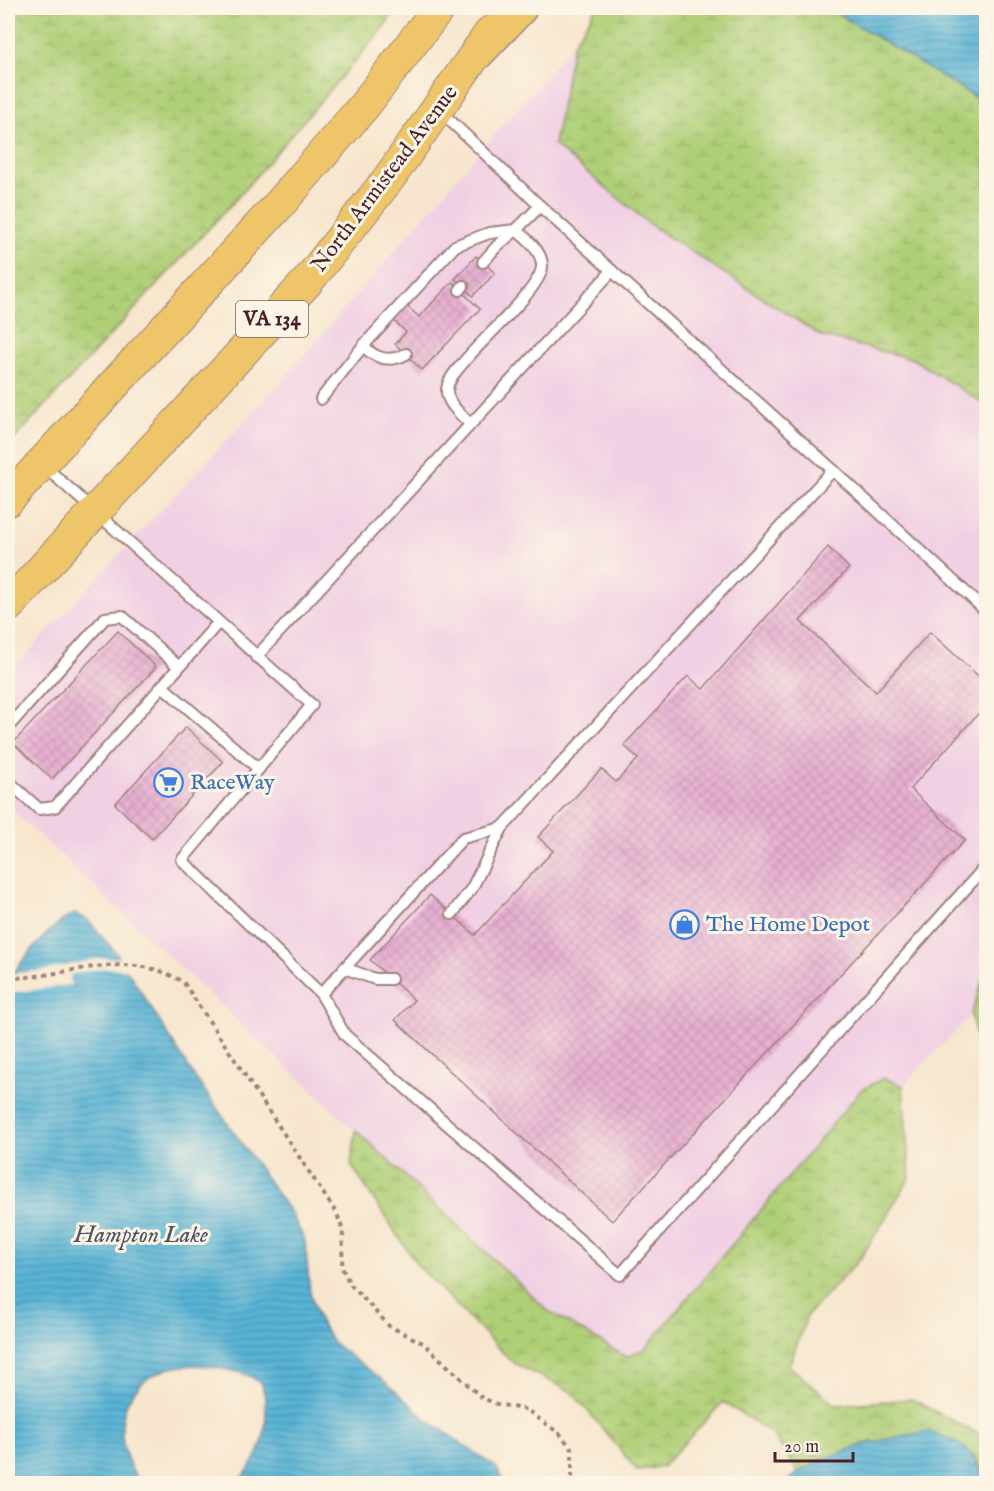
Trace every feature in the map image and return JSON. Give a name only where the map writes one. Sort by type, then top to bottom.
[{"type":"highway","points":[[477,53],[520,8]]},
{"type":"main road","name":"VA 134","points":[[8,500],[277,207],[364,106],[439,8]]},
{"type":"main road","name":"North Armistead Avenue","points":[[8,606],[307,282],[439,110],[507,8]]},
{"type":"lane","points":[[439,110],[540,206],[987,611]]},
{"type":"lane","points":[[483,262],[540,206]]},
{"type":"lane","points":[[321,399],[363,346],[455,246],[489,233],[516,230]]},
{"type":"lane","points":[[470,424],[450,402],[447,390],[452,376],[474,348],[516,306],[539,276],[542,266],[540,256],[516,230]]},
{"type":"lane","points":[[256,657],[612,271]]},
{"type":"lane","points":[[363,346],[371,355],[383,359],[395,359],[406,354]]},
{"type":"lane","points":[[42,464],[312,705],[183,860],[321,994],[345,1035],[620,1275],[987,866]]},
{"type":"lane","points":[[452,914],[472,888],[502,828],[833,470]]},
{"type":"lane","points":[[8,727],[105,618],[122,616],[179,667]]},
{"type":"lane","points":[[8,781],[39,809],[55,807],[218,623]]},
{"type":"lane","points":[[162,686],[259,769]]},
{"type":"lane","points":[[321,994],[463,838],[502,828]]},
{"type":"lane","points":[[344,968],[375,980],[391,979]]},
{"type":"path","points":[[8,978],[46,976],[114,964],[143,967],[176,978],[191,992],[337,1214],[343,1231],[342,1268],[350,1284],[389,1326],[423,1343],[482,1398],[497,1404],[527,1410],[560,1434],[572,1449],[572,1484]]},
{"type":"shaded area","points":[[573,44],[554,145],[652,226],[821,336],[913,359],[986,405],[986,970],[971,1015],[903,1086],[884,1078],[645,1349],[626,1357],[548,1311],[8,806],[8,674],[283,380]]},
{"type":"green space","points":[[8,8],[397,8],[381,31],[238,197],[8,446]]},
{"type":"green space","points":[[596,8],[829,8],[986,104],[986,405],[913,359],[821,336],[652,226],[554,145],[573,44]]},
{"type":"green space","points":[[986,970],[986,1079],[971,1015]]},
{"type":"green space","points":[[884,1078],[903,1086],[910,1178],[860,1259],[808,1314],[789,1366],[836,1405],[912,1399],[986,1438],[986,1483],[976,1457],[872,1441],[798,1472],[772,1433],[723,1402],[662,1467],[637,1470],[572,1392],[513,1363],[418,1266],[351,1165],[356,1130],[548,1311],[626,1357],[645,1349],[861,1090]]},
{"type":"water","points":[[829,8],[986,8],[986,104]]},
{"type":"water","name":"Hampton Lake","points":[[75,914],[87,919],[117,954],[194,1076],[291,1213],[305,1241],[310,1292],[319,1320],[333,1343],[387,1383],[425,1418],[497,1468],[504,1483],[235,1483],[253,1463],[263,1438],[266,1412],[262,1384],[239,1372],[195,1365],[170,1368],[149,1378],[134,1392],[125,1410],[122,1432],[127,1457],[140,1483],[8,1483],[8,982],[47,933]]},
{"type":"water","points":[[928,1431],[966,1449],[976,1462],[986,1483],[784,1483],[816,1463],[853,1448]]},
{"type":"pier","points":[[101,958],[123,958],[131,970],[107,968],[82,972],[70,975],[71,985],[9,993],[10,973],[46,970]]},
{"type":"building","points":[[476,256],[495,273],[473,296],[455,279]]},
{"type":"building","points":[[452,282],[480,309],[422,370],[395,344],[406,332],[394,321],[407,306],[419,317]]},
{"type":"building","name":"The Home Depot","points":[[828,547],[849,568],[800,621],[876,692],[930,632],[986,683],[986,705],[910,789],[965,840],[612,1221],[395,1020],[414,1000],[370,960],[430,895],[475,935],[553,851],[538,837],[601,769],[616,782],[638,759],[624,745],[688,676],[703,689]]},
{"type":"building","points":[[118,631],[156,667],[52,779],[13,743]]},
{"type":"building","name":"RaceWay","points":[[186,727],[223,762],[152,839],[115,804]]},
{"type":"place","name":"RaceWay","points":[[169,783]]},
{"type":"place","name":"The Home Depot","points":[[685,925]]}]
